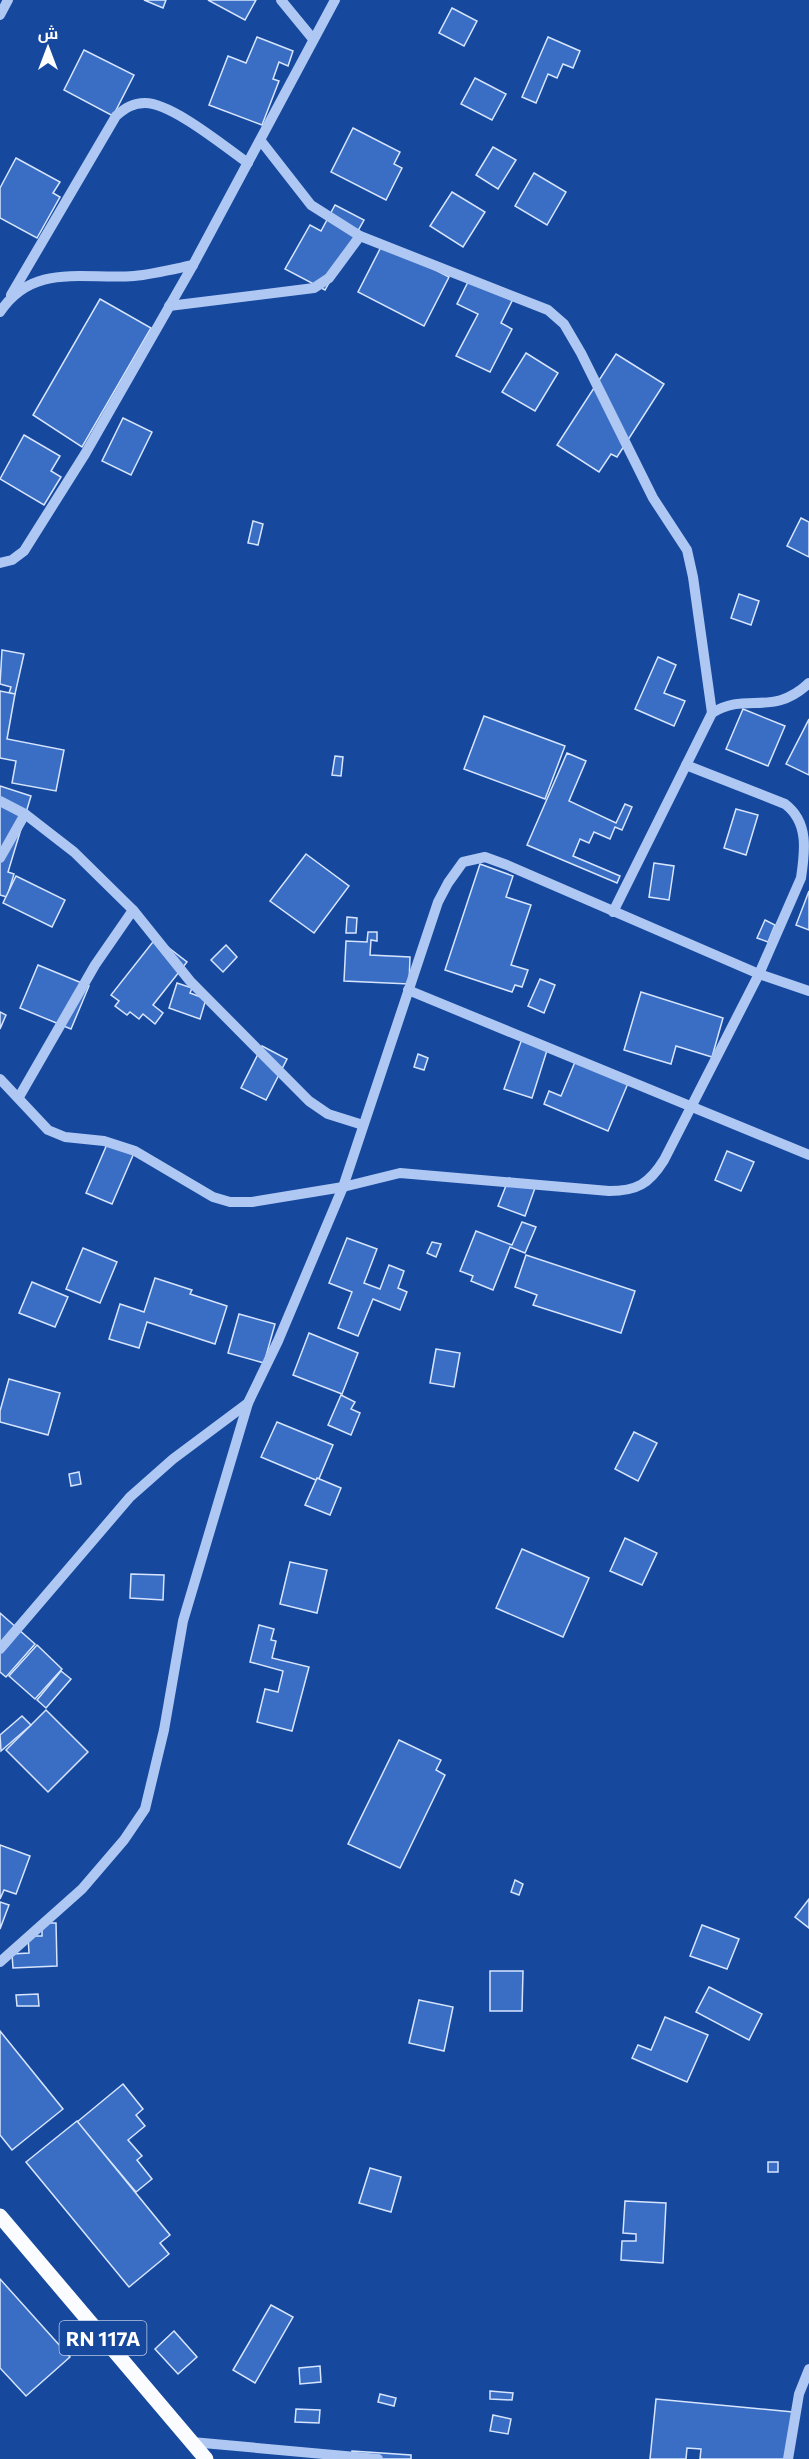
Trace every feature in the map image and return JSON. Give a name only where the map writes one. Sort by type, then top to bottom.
[{"type":"main road","name":"RN 117A","points":[[0,2216],[206,2459]]},
{"type":"street","points":[[0,15],[8,0]]},
{"type":"street","points":[[281,0],[313,39]]},
{"type":"street","points":[[0,563],[12,560],[24,552],[85,454],[193,265],[335,0]]},
{"type":"street","points":[[0,312],[116,116],[127,106],[145,103],[165,107],[248,163]]},
{"type":"street","points":[[261,141],[311,205],[360,236],[548,310],[564,324],[581,353],[653,498],[687,550],[693,577],[712,713],[614,912]]},
{"type":"street","points":[[170,306],[314,288],[329,278],[360,236]]},
{"type":"street","points":[[11,296],[64,274],[134,276],[193,265]]},
{"type":"street","points":[[712,713],[734,705],[781,702],[795,696],[809,682]]},
{"type":"street","points":[[0,1080],[19,1097],[48,1130],[64,1137],[104,1141],[135,1151],[213,1197],[230,1202],[252,1202],[343,1186],[380,1176],[412,1172],[609,1191],[634,1189],[653,1178],[759,974],[801,878],[804,845],[800,818],[785,804],[686,765]]},
{"type":"street","points":[[0,801],[25,814],[75,852],[133,910],[190,981],[309,1101],[328,1114],[363,1125]]},
{"type":"street","points":[[0,858],[25,814]]},
{"type":"street","points":[[0,1962],[82,1889],[124,1840],[145,1809],[164,1730],[183,1621],[248,1403],[278,1341],[343,1186],[438,902],[456,871],[469,859],[485,857],[759,974],[809,991]]},
{"type":"street","points":[[19,1097],[95,965],[133,910]]},
{"type":"street","points":[[408,990],[809,1155]]},
{"type":"street","points":[[0,1649],[130,1497],[173,1459],[248,1403]]},
{"type":"street","points":[[788,2459],[801,2384],[809,2368]]},
{"type":"street","points":[[192,2442],[378,2459]]},
{"type":"building","points":[[144,0],[166,0],[163,8]]},
{"type":"building","points":[[208,0],[256,0],[245,20]]},
{"type":"building","points":[[452,8],[477,21],[464,46],[439,33]]},
{"type":"building","points":[[257,37],[293,51],[288,66],[279,62],[273,79],[279,81],[262,125],[209,105],[228,56],[246,63]]},
{"type":"building","points":[[548,37],[580,51],[573,68],[563,64],[557,78],[548,74],[536,103],[522,97]]},
{"type":"building","points":[[84,50],[134,75],[113,116],[64,90]]},
{"type":"building","points":[[475,78],[506,94],[492,120],[461,104]]},
{"type":"building","points":[[353,128],[400,152],[394,164],[402,168],[386,200],[331,172]]},
{"type":"building","points":[[493,147],[516,160],[498,189],[476,175]]},
{"type":"building","points":[[16,158],[60,182],[53,193],[60,197],[37,238],[0,218],[0,188]]},
{"type":"building","points":[[534,173],[566,192],[547,225],[515,206]]},
{"type":"building","points":[[452,192],[485,212],[463,247],[430,226]]},
{"type":"building","points":[[335,205],[364,220],[325,290],[285,269],[310,225],[321,231]]},
{"type":"building","points":[[383,243],[449,277],[424,326],[358,292]]},
{"type":"building","points":[[470,278],[513,299],[501,323],[512,329],[490,372],[456,356],[478,314],[457,304]]},
{"type":"building","points":[[100,299],[151,328],[82,447],[33,415]]},
{"type":"building","points":[[526,353],[558,373],[535,411],[502,392]]},
{"type":"building","points":[[616,354],[664,384],[617,457],[611,454],[599,472],[557,445]]},
{"type":"building","points":[[123,418],[152,432],[131,475],[102,461]]},
{"type":"building","points":[[24,435],[60,456],[51,471],[61,477],[44,505],[0,479]]},
{"type":"building","points":[[801,518],[809,522],[809,557],[787,546]]},
{"type":"building","points":[[253,521],[263,524],[258,545],[248,543]]},
{"type":"building","points":[[739,594],[759,601],[751,625],[731,618]]},
{"type":"building","points":[[2,650],[24,654],[15,694],[9,693],[11,687],[0,684]]},
{"type":"building","points":[[658,657],[676,665],[664,693],[685,701],[674,726],[635,709]]},
{"type":"building","points":[[0,691],[15,694],[7,739],[64,750],[56,791],[12,783],[16,761],[0,758]]},
{"type":"building","points":[[743,709],[785,726],[768,766],[726,749]]},
{"type":"building","points":[[484,716],[565,746],[545,799],[464,769]]},
{"type":"building","points":[[809,719],[809,775],[786,764]]},
{"type":"building","points":[[567,753],[586,761],[569,801],[616,823],[625,804],[632,807],[622,830],[615,827],[610,839],[594,832],[589,843],[580,839],[573,856],[620,876],[617,883],[527,845]]},
{"type":"building","points":[[335,756],[343,757],[341,776],[332,775]]},
{"type":"building","points":[[0,786],[31,796],[8,872],[14,874],[7,897],[0,895]]},
{"type":"building","points":[[736,809],[758,815],[746,855],[724,848]]},
{"type":"building","points":[[306,854],[349,886],[314,933],[270,901]]},
{"type":"building","points":[[654,863],[674,866],[669,900],[649,897]]},
{"type":"building","points":[[480,864],[513,876],[506,897],[531,905],[511,965],[528,970],[522,987],[515,985],[512,992],[445,970]]},
{"type":"building","points":[[16,876],[65,900],[52,927],[3,903]]},
{"type":"building","points":[[809,891],[809,930],[796,925]]},
{"type":"building","points":[[347,917],[357,918],[356,933],[346,933]]},
{"type":"building","points":[[765,920],[775,925],[768,942],[757,938]]},
{"type":"building","points":[[368,932],[377,932],[377,941],[371,940],[370,955],[410,957],[409,984],[344,981],[346,941],[367,942]]},
{"type":"building","points":[[156,938],[187,962],[153,1005],[163,1013],[155,1024],[143,1014],[139,1019],[130,1012],[127,1015],[115,1006],[119,1001],[111,995]]},
{"type":"building","points":[[226,945],[237,957],[223,972],[211,960]]},
{"type":"building","points":[[38,965],[89,986],[71,1029],[20,1008]]},
{"type":"building","points":[[540,979],[555,985],[544,1013],[528,1006]]},
{"type":"building","points":[[177,983],[192,988],[190,993],[206,999],[200,1019],[169,1008]]},
{"type":"building","points":[[641,992],[723,1018],[712,1057],[676,1046],[671,1064],[624,1050]]},
{"type":"building","points":[[0,1012],[6,1015],[0,1029]]},
{"type":"building","points":[[523,1036],[549,1044],[532,1098],[504,1089]]},
{"type":"building","points":[[262,1046],[287,1059],[266,1100],[241,1088]]},
{"type":"building","points":[[418,1054],[428,1058],[424,1070],[414,1067]]},
{"type":"building","points":[[577,1057],[629,1081],[608,1131],[544,1104],[549,1091],[561,1096]]},
{"type":"building","points":[[108,1142],[134,1153],[112,1204],[86,1193]]},
{"type":"building","points":[[727,1151],[754,1162],[741,1191],[715,1180]]},
{"type":"building","points":[[509,1178],[535,1188],[525,1216],[498,1206]]},
{"type":"building","points":[[522,1222],[536,1227],[525,1253],[510,1247],[493,1290],[471,1281],[473,1276],[460,1271],[476,1231],[512,1245]]},
{"type":"building","points":[[347,1238],[377,1249],[364,1283],[380,1289],[389,1265],[404,1271],[398,1288],[407,1292],[400,1310],[373,1299],[358,1336],[338,1328],[352,1292],[329,1283]]},
{"type":"building","points":[[432,1242],[441,1244],[436,1257],[427,1253]]},
{"type":"building","points":[[83,1248],[117,1262],[100,1303],[66,1289]]},
{"type":"building","points":[[526,1255],[635,1291],[621,1333],[533,1305],[537,1295],[515,1287]]},
{"type":"building","points":[[155,1278],[192,1290],[190,1294],[227,1306],[215,1344],[147,1322],[139,1348],[109,1339],[120,1304],[144,1312]]},
{"type":"building","points":[[32,1282],[68,1297],[55,1327],[19,1313]]},
{"type":"building","points":[[239,1314],[275,1324],[264,1363],[228,1353]]},
{"type":"building","points":[[309,1333],[358,1353],[342,1394],[293,1375]]},
{"type":"building","points":[[436,1349],[460,1353],[454,1387],[430,1383]]},
{"type":"building","points":[[9,1379],[60,1393],[48,1435],[0,1422],[0,1411]]},
{"type":"building","points":[[341,1395],[355,1402],[351,1409],[360,1413],[351,1435],[328,1425]]},
{"type":"building","points":[[277,1422],[333,1445],[318,1481],[261,1457]]},
{"type":"building","points":[[634,1432],[657,1443],[638,1481],[615,1469]]},
{"type":"building","points":[[79,1472],[81,1484],[71,1486],[69,1474]]},
{"type":"building","points":[[317,1478],[341,1488],[330,1515],[305,1505]]},
{"type":"building","points":[[625,1538],[657,1553],[642,1585],[610,1571]]},
{"type":"building","points":[[522,1549],[589,1578],[563,1637],[496,1608]]},
{"type":"building","points":[[290,1562],[327,1570],[317,1613],[280,1604]]},
{"type":"building","points":[[131,1574],[164,1575],[163,1600],[130,1598]]},
{"type":"building","points":[[0,1613],[35,1644],[6,1677],[0,1672]]},
{"type":"building","points":[[259,1625],[274,1629],[271,1640],[276,1641],[272,1658],[309,1667],[292,1731],[257,1722],[265,1689],[278,1692],[283,1671],[250,1662]]},
{"type":"building","points":[[37,1645],[62,1669],[35,1699],[9,1676]]},
{"type":"building","points":[[61,1671],[71,1679],[46,1708],[37,1700]]},
{"type":"building","points":[[46,1710],[88,1752],[48,1792],[6,1750]]},
{"type":"building","points":[[22,1716],[31,1725],[1,1751],[0,1735]]},
{"type":"building","points":[[399,1740],[441,1760],[436,1770],[445,1775],[400,1868],[348,1844]]},
{"type":"building","points":[[0,1845],[30,1856],[16,1894],[4,1890],[0,1899]]},
{"type":"building","points":[[515,1880],[523,1884],[519,1895],[511,1892]]},
{"type":"building","points":[[809,1899],[809,1928],[795,1917]]},
{"type":"building","points":[[0,1902],[9,1905],[0,1929]]},
{"type":"building","points":[[42,1923],[56,1923],[57,1966],[13,1968],[12,1954],[29,1953],[28,1936],[42,1936]]},
{"type":"building","points":[[702,1925],[739,1939],[727,1969],[690,1956]]},
{"type":"building","points":[[490,1971],[523,1971],[522,2011],[490,2011]]},
{"type":"building","points":[[709,1987],[762,2014],[749,2040],[696,2012]]},
{"type":"building","points":[[38,1994],[39,2006],[17,2006],[16,1995]]},
{"type":"building","points":[[419,2000],[453,2007],[444,2051],[409,2043]]},
{"type":"building","points":[[665,2017],[708,2035],[687,2082],[632,2058],[638,2045],[651,2050]]},
{"type":"building","points":[[0,2031],[63,2109],[12,2150],[0,2135]]},
{"type":"building","points":[[123,2084],[143,2109],[136,2115],[145,2126],[128,2140],[142,2156],[137,2160],[152,2179],[136,2192],[77,2122]]},
{"type":"building","points":[[77,2121],[170,2235],[160,2243],[169,2254],[129,2287],[26,2162]]},
{"type":"building","points":[[768,2162],[778,2162],[778,2172],[768,2172]]},
{"type":"building","points":[[370,2168],[401,2177],[391,2212],[359,2203]]},
{"type":"building","points":[[625,2201],[666,2203],[663,2263],[621,2260],[622,2241],[636,2241],[636,2234],[623,2233]]},
{"type":"building","points":[[0,2279],[70,2357],[26,2396],[0,2368]]},
{"type":"building","points":[[271,2305],[293,2317],[255,2383],[233,2370]]},
{"type":"building","points":[[174,2331],[197,2357],[178,2374],[155,2349]]},
{"type":"building","points":[[320,2366],[321,2382],[300,2384],[299,2368]]},
{"type":"building","points":[[490,2391],[513,2393],[512,2400],[490,2399]]},
{"type":"building","points":[[380,2394],[396,2398],[394,2406],[378,2402]]},
{"type":"building","points":[[656,2399],[793,2412],[788,2459],[700,2459],[701,2449],[687,2448],[686,2459],[650,2459]]},
{"type":"building","points":[[296,2409],[320,2410],[319,2423],[295,2422]]},
{"type":"building","points":[[493,2415],[511,2419],[508,2434],[490,2431]]},
{"type":"building","points":[[352,2451],[411,2455],[411,2459],[351,2459]]}]
